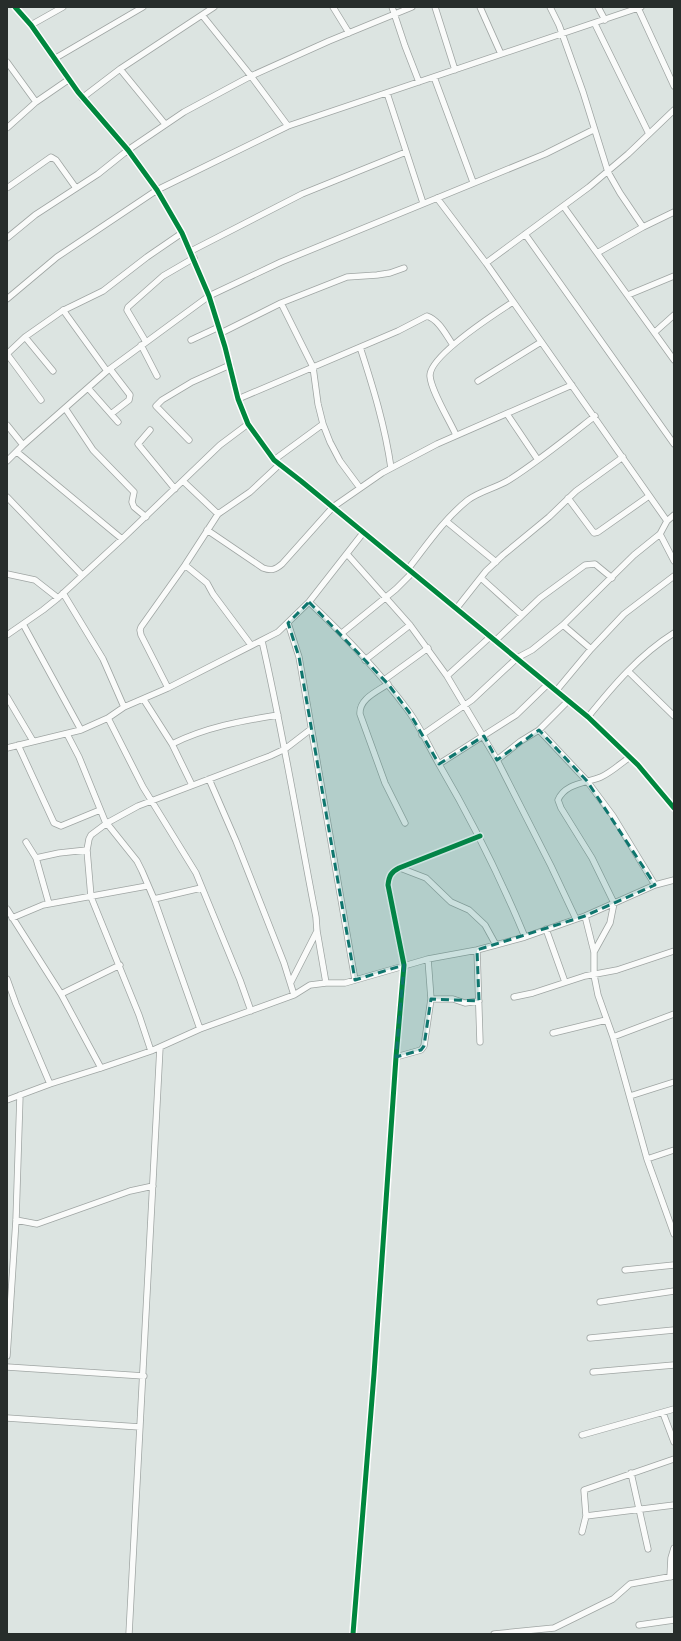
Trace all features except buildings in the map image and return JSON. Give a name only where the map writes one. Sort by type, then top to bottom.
[{"type":"street","points":[[15,7],[31,25],[82,98],[128,150],[157,190],[182,233],[209,296],[230,365],[238,399],[248,424],[274,460],[588,717],[638,765],[674,808]]},
{"type":"street","points":[[31,25],[63,7]]},
{"type":"street","points":[[54,59],[143,7]]},
{"type":"street","points":[[82,98],[120,68],[214,7]]},
{"type":"street","points":[[333,7],[349,33]]},
{"type":"street","points":[[392,7],[404,46],[419,82]]},
{"type":"street","points":[[7,238],[35,215],[98,174],[128,150],[165,124],[201,103],[251,76],[412,7]]},
{"type":"street","points":[[435,7],[455,70]]},
{"type":"street","points":[[480,7],[501,54]]},
{"type":"street","points":[[550,7],[562,35],[608,172],[643,227]]},
{"type":"street","points":[[598,7],[605,20]]},
{"type":"street","points":[[7,299],[57,257],[157,190],[288,126],[639,8],[674,86]]},
{"type":"street","points":[[202,15],[251,76],[288,126]]},
{"type":"street","points":[[595,24],[649,134]]},
{"type":"street","points":[[7,62],[36,102]]},
{"type":"street","points":[[120,68],[165,124]]},
{"type":"street","points":[[434,77],[473,182]]},
{"type":"street","points":[[7,128],[36,102],[68,80]]},
{"type":"street","points":[[387,93],[424,203]]},
{"type":"street","points":[[486,263],[564,207],[608,172],[674,110]]},
{"type":"street","points":[[7,461],[108,370],[209,296],[281,262],[473,182],[545,154],[593,130]]},
{"type":"street","points":[[191,251],[302,194],[406,152]]},
{"type":"street","points":[[7,188],[51,157],[56,160],[76,188]]},
{"type":"street","points":[[437,198],[486,263],[668,521]]},
{"type":"street","points":[[564,207],[674,360]]},
{"type":"street","points":[[597,253],[643,227],[674,212]]},
{"type":"street","points":[[41,400],[7,354],[25,337],[63,310],[103,291],[147,257],[182,233]]},
{"type":"street","points":[[525,234],[674,444]]},
{"type":"street","points":[[157,376],[127,310],[128,307],[163,276],[194,258]]},
{"type":"street","points":[[191,340],[220,330],[281,303],[347,277],[390,273],[404,268]]},
{"type":"street","points":[[628,295],[674,276]]},
{"type":"street","points":[[456,435],[432,387],[430,371],[453,345],[513,302]]},
{"type":"street","points":[[281,303],[313,366],[315,390],[323,424],[330,442],[340,461],[360,488]]},
{"type":"street","points":[[63,310],[108,370],[130,395],[129,400],[111,414]]},
{"type":"street","points":[[655,332],[674,315]]},
{"type":"street","points":[[238,399],[398,331],[428,316],[438,323],[453,345]]},
{"type":"street","points":[[25,337],[53,371]]},
{"type":"street","points":[[478,381],[541,342]]},
{"type":"street","points":[[360,347],[381,412],[391,468]]},
{"type":"street","points":[[189,440],[156,406],[162,400],[192,382],[230,365]]},
{"type":"street","points":[[207,530],[263,568],[271,570],[282,564],[333,507],[391,468],[456,435],[508,414],[572,385]]},
{"type":"street","points":[[88,388],[118,422]]},
{"type":"street","points":[[65,408],[93,450],[134,492],[132,502],[134,507],[146,518]]},
{"type":"street","points":[[508,414],[538,460]]},
{"type":"street","points":[[342,633],[386,597],[410,571],[446,521],[461,506],[475,496],[508,481],[595,416]]},
{"type":"street","points":[[7,635],[60,596],[146,518],[220,445],[248,424]]},
{"type":"street","points":[[274,460],[323,424]]},
{"type":"street","points":[[7,425],[23,445]]},
{"type":"street","points":[[150,430],[138,444],[176,489]]},
{"type":"street","points":[[18,452],[122,539]]},
{"type":"street","points":[[456,609],[496,562],[549,517],[568,498],[623,458]]},
{"type":"street","points":[[168,688],[140,630],[218,514],[250,492],[279,465]]},
{"type":"street","points":[[183,481],[218,514]]},
{"type":"street","points":[[568,498],[594,533],[598,532],[649,496]]},
{"type":"street","points":[[7,497],[82,575]]},
{"type":"street","points":[[422,735],[464,706],[484,690],[517,658],[536,646],[563,625],[634,555],[660,534],[668,521],[674,515]]},
{"type":"street","points":[[446,521],[496,562]]},
{"type":"street","points":[[7,748],[82,730],[108,718],[124,707],[144,700],[278,632],[309,602],[363,533]]},
{"type":"street","points":[[660,534],[674,561]]},
{"type":"street","points":[[347,554],[386,597],[428,648],[484,736],[551,866],[576,919]]},
{"type":"street","points":[[495,641],[540,598],[585,565],[595,564],[612,578]]},
{"type":"street","points":[[185,565],[207,583],[212,594],[251,645]]},
{"type":"street","points":[[7,574],[35,580],[60,596],[102,660],[124,707]]},
{"type":"street","points":[[556,691],[591,649],[624,614],[674,576]]},
{"type":"street","points":[[481,578],[522,615]]},
{"type":"street","points":[[309,602],[342,633],[386,682],[409,712],[480,836],[511,902],[525,937]]},
{"type":"street","points":[[288,623],[299,657],[310,729],[355,980]]},
{"type":"street","points":[[23,624],[82,730]]},
{"type":"street","points":[[366,660],[410,625]]},
{"type":"street","points":[[563,625],[591,649]]},
{"type":"street","points":[[588,717],[628,670],[654,647],[674,634]]},
{"type":"street","points":[[446,676],[490,637]]},
{"type":"street","points":[[262,641],[285,749],[316,917],[326,983]]},
{"type":"street","points":[[405,823],[388,792],[360,714],[360,709],[364,701],[428,648]]},
{"type":"street","points":[[628,670],[674,716]]},
{"type":"street","points":[[439,764],[516,715],[548,684]]},
{"type":"street","points":[[7,697],[33,741]]},
{"type":"street","points":[[144,700],[172,744],[192,785]]},
{"type":"street","points":[[497,760],[521,741],[539,730],[568,700]]},
{"type":"street","points":[[172,744],[213,727],[278,715]]},
{"type":"street","points":[[108,718],[150,800],[196,873],[240,980],[251,1011]]},
{"type":"street","points":[[151,1051],[120,965],[91,896],[87,850],[91,835],[107,823],[150,800],[209,779],[285,749],[310,729]]},
{"type":"street","points":[[539,730],[587,781],[613,816],[655,885]]},
{"type":"street","points":[[67,734],[79,757],[100,810],[107,823],[137,861],[154,899],[200,1029]]},
{"type":"street","points":[[18,745],[54,822],[57,825],[61,826],[100,810]]},
{"type":"street","points":[[594,952],[610,923],[614,903],[592,858],[558,802],[559,798],[572,787],[605,775],[630,757]]},
{"type":"street","points":[[209,779],[236,841],[284,963],[294,995]]},
{"type":"street","points":[[353,1634],[404,965],[388,885],[389,876],[393,871],[399,868],[480,836]]},
{"type":"street","points":[[26,842],[36,858],[49,904]]},
{"type":"street","points":[[36,858],[59,853],[87,850]]},
{"type":"street","points":[[399,868],[426,878],[451,902],[469,910],[485,925],[496,945]]},
{"type":"street","points":[[7,1100],[50,1084],[151,1051],[200,1029],[294,995],[310,986],[326,983],[336,984],[355,980],[404,965],[478,950],[525,937],[585,916],[655,885],[674,880]]},
{"type":"street","points":[[12,918],[49,904],[147,886]]},
{"type":"street","points":[[154,899],[201,888]]},
{"type":"street","points":[[7,909],[61,994],[102,1068]]},
{"type":"street","points":[[585,916],[594,952],[594,975],[598,994],[613,1037],[647,1159],[674,1234]]},
{"type":"street","points":[[546,929],[565,982]]},
{"type":"street","points":[[290,982],[317,931]]},
{"type":"street","points":[[478,950],[480,1042]]},
{"type":"street","points":[[514,997],[565,982],[617,970],[674,951]]},
{"type":"street","points":[[396,1057],[421,1050],[423,1048],[431,999],[428,959]]},
{"type":"street","points":[[61,994],[120,965]]},
{"type":"street","points":[[7,978],[16,1004],[50,1084]]},
{"type":"street","points":[[431,999],[453,1000],[465,1003],[479,1001]]},
{"type":"street","points":[[613,1037],[674,1014]]},
{"type":"street","points":[[552,1033],[606,1020]]},
{"type":"street","points":[[129,1634],[144,1376],[160,1047]]},
{"type":"street","points":[[630,1096],[674,1082]]},
{"type":"street","points":[[7,1356],[10,1264],[16,1220],[20,1095]]},
{"type":"street","points":[[647,1159],[674,1150]]},
{"type":"street","points":[[16,1220],[37,1224],[130,1191],[153,1186]]},
{"type":"street","points":[[626,1270],[674,1265]]},
{"type":"street","points":[[600,1302],[674,1291]]},
{"type":"street","points":[[590,1338],[674,1330]]},
{"type":"street","points":[[593,1372],[674,1365]]},
{"type":"street","points":[[7,1367],[144,1376]]},
{"type":"street","points":[[582,1435],[674,1409]]},
{"type":"street","points":[[663,1413],[674,1442]]},
{"type":"street","points":[[7,1418],[140,1427]]},
{"type":"street","points":[[582,1532],[586,1516],[584,1490],[674,1459]]},
{"type":"street","points":[[631,1473],[648,1549]]},
{"type":"street","points":[[586,1516],[639,1508],[674,1505]]},
{"type":"street","points":[[494,1634],[554,1628],[613,1599],[630,1584],[672,1576],[671,1558],[674,1548]]},
{"type":"street","points":[[639,1625],[674,1620]]},
{"type":"highlighted area","points":[[309,602],[388,684],[409,712],[439,764],[484,736],[497,760],[539,730],[587,781],[655,885],[585,916],[477,950],[479,1001],[431,999],[424,1046],[421,1050],[396,1057],[404,965],[355,980],[299,657],[288,623]]},
{"type":"cycle path","points":[[15,7],[31,25],[78,92],[128,150],[157,190],[182,233],[209,296],[225,347],[238,399],[248,424],[274,460],[588,717],[638,765],[674,808]]},
{"type":"cycle path","points":[[353,1634],[404,965],[388,882],[392,873],[399,868],[480,836]]}]
